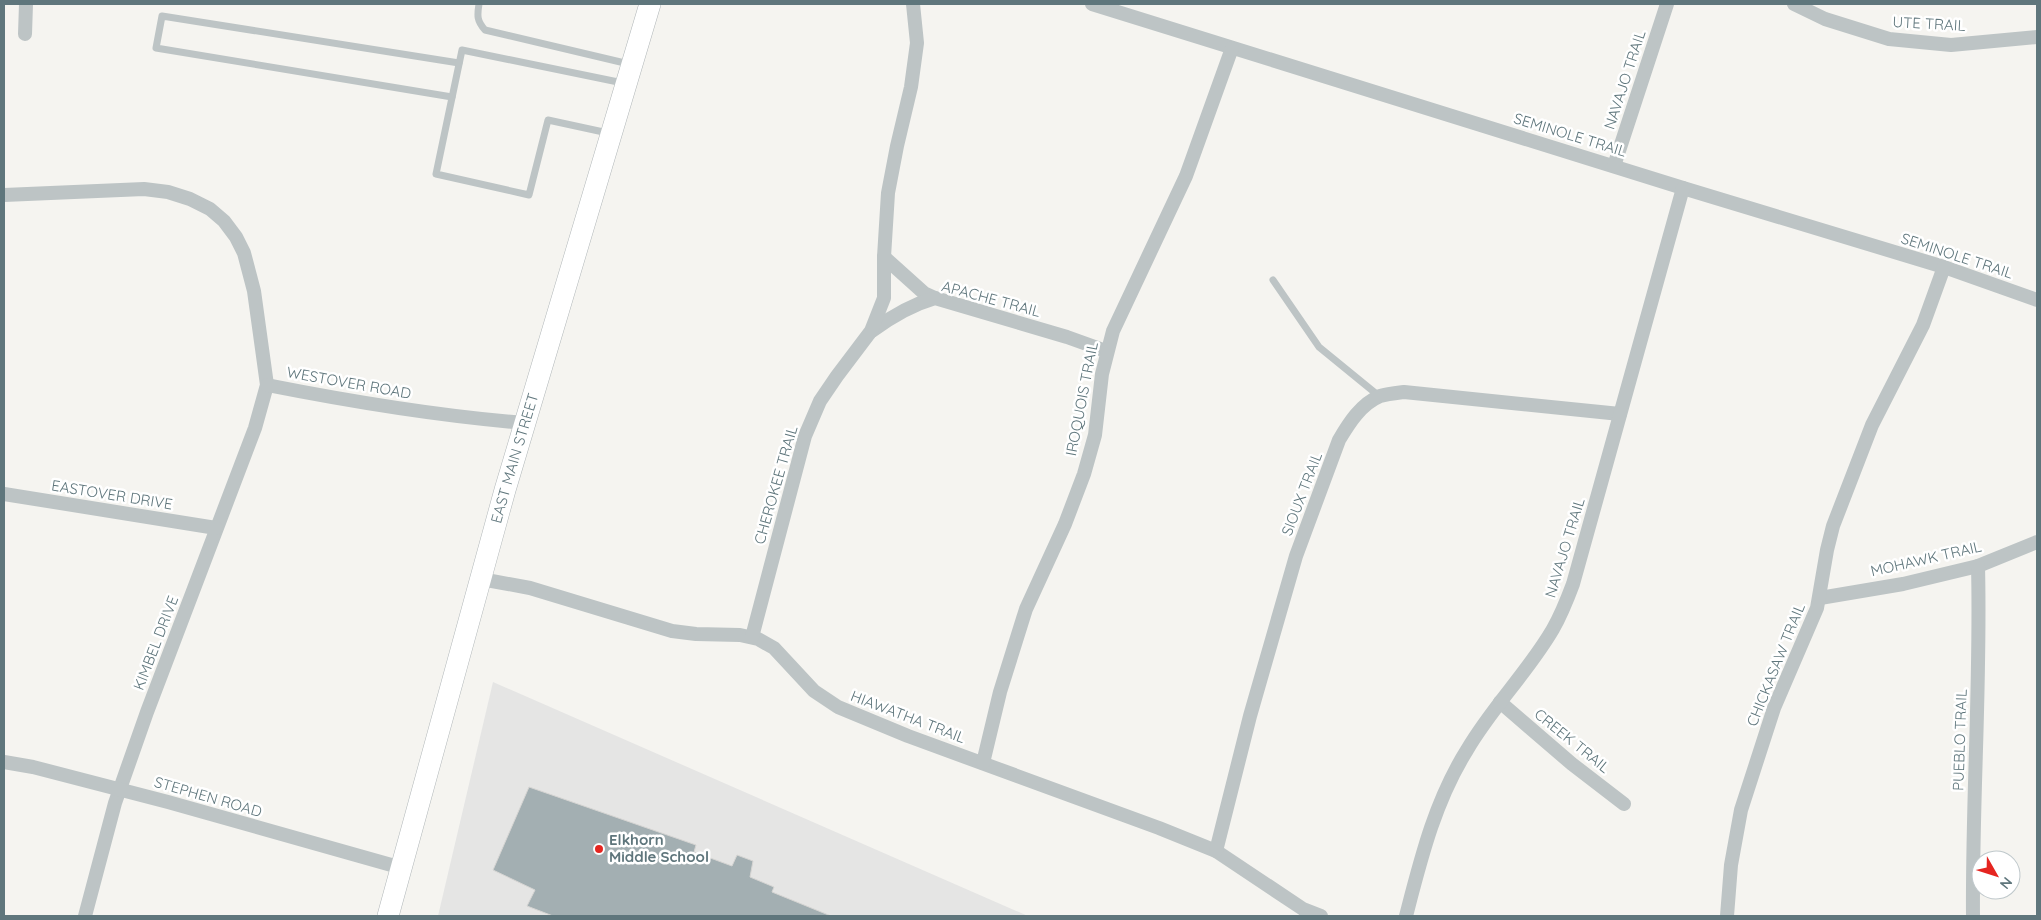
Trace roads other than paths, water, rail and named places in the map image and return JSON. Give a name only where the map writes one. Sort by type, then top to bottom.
[{"type":"main road","name":"EAST MAIN STREET","points":[[388,916],[525,423],[650,4]]},
{"type":"street","points":[[25,34],[26,4]]},
{"type":"street","name":"CHEROKEE TRAIL","points":[[752,637],[805,436],[820,401],[828,388],[872,331],[884,298],[884,257],[888,193],[911,87],[917,43],[914,4]]},
{"type":"street","name":"SEMINOLE TRAIL","points":[[1092,4],[1944,267],[2037,300]]},
{"type":"street","name":"NAVAJO TRAIL","points":[[1614,166],[1667,4]]},
{"type":"street","name":"UTE TRAIL","points":[[1794,4],[1825,19],[1889,39],[1951,44],[2037,37]]},
{"type":"street","name":"IROQUOIS TRAIL","points":[[983,763],[1000,692],[1026,610],[1065,524],[1084,474],[1095,434],[1106,352],[1124,305],[1186,176],[1232,48]]},
{"type":"street","name":"NAVAJO TRAIL","points":[[1406,916],[1440,800],[1467,748],[1552,630],[1564,609],[1573,584],[1683,188]]},
{"type":"street","name":"WESTOVER ROAD","points":[[4,195],[144,189],[168,192],[190,199],[210,208],[224,221],[236,237],[247,262],[254,291],[267,385],[371,404],[476,419],[525,423]]},
{"type":"street","points":[[884,257],[924,292],[936,298]]},
{"type":"street","name":"CHICKASAW TRAIL","points":[[1727,916],[1736,837],[1748,784],[1774,708],[1814,619],[1820,598],[1827,550],[1841,502],[1872,425],[1923,325],[1944,267]]},
{"type":"street","name":"APACHE TRAIL","points":[[872,331],[891,317],[915,304],[936,298],[1067,337],[1106,352]]},
{"type":"street","name":"KIMBEL DRIVE","points":[[85,916],[106,834],[120,790],[216,528],[255,428],[267,385]]},
{"type":"street","name":"SIOUX TRAIL","points":[[1216,852],[1250,716],[1296,556],[1339,440],[1361,409],[1380,396],[1404,392],[1620,414]]},
{"type":"street","name":"EASTOVER DRIVE","points":[[4,494],[216,528]]},
{"type":"street","name":"MOHAWK TRAIL","points":[[1820,598],[1904,584],[1978,566],[2037,542]]},
{"type":"street","name":"PUEBLO TRAIL","points":[[1973,916],[1980,637],[1978,566]]},
{"type":"street","name":"HIAWATHA TRAIL","points":[[481,579],[530,588],[672,631],[752,637],[774,648],[814,691],[829,702],[866,719],[1159,828],[1216,852],[1302,909],[1320,916]]},
{"type":"street","name":"CREEK TRAIL","points":[[1500,702],[1572,764],[1624,804]]},
{"type":"street","name":"STEPHEN ROAD","points":[[4,762],[33,767],[120,790],[402,868]]},
{"type":"lane","points":[[479,4],[476,16],[478,23],[485,30],[629,74]]},
{"type":"lane","points":[[452,97],[156,48],[162,16],[459,63]]},
{"type":"lane","points":[[611,134],[548,120],[529,195],[436,174],[462,50],[629,74]]},
{"type":"lane","points":[[1273,280],[1319,347],[1380,396]]},
{"type":"place","name":"Elkhorn Middle School","points":[[599,849]]}]
